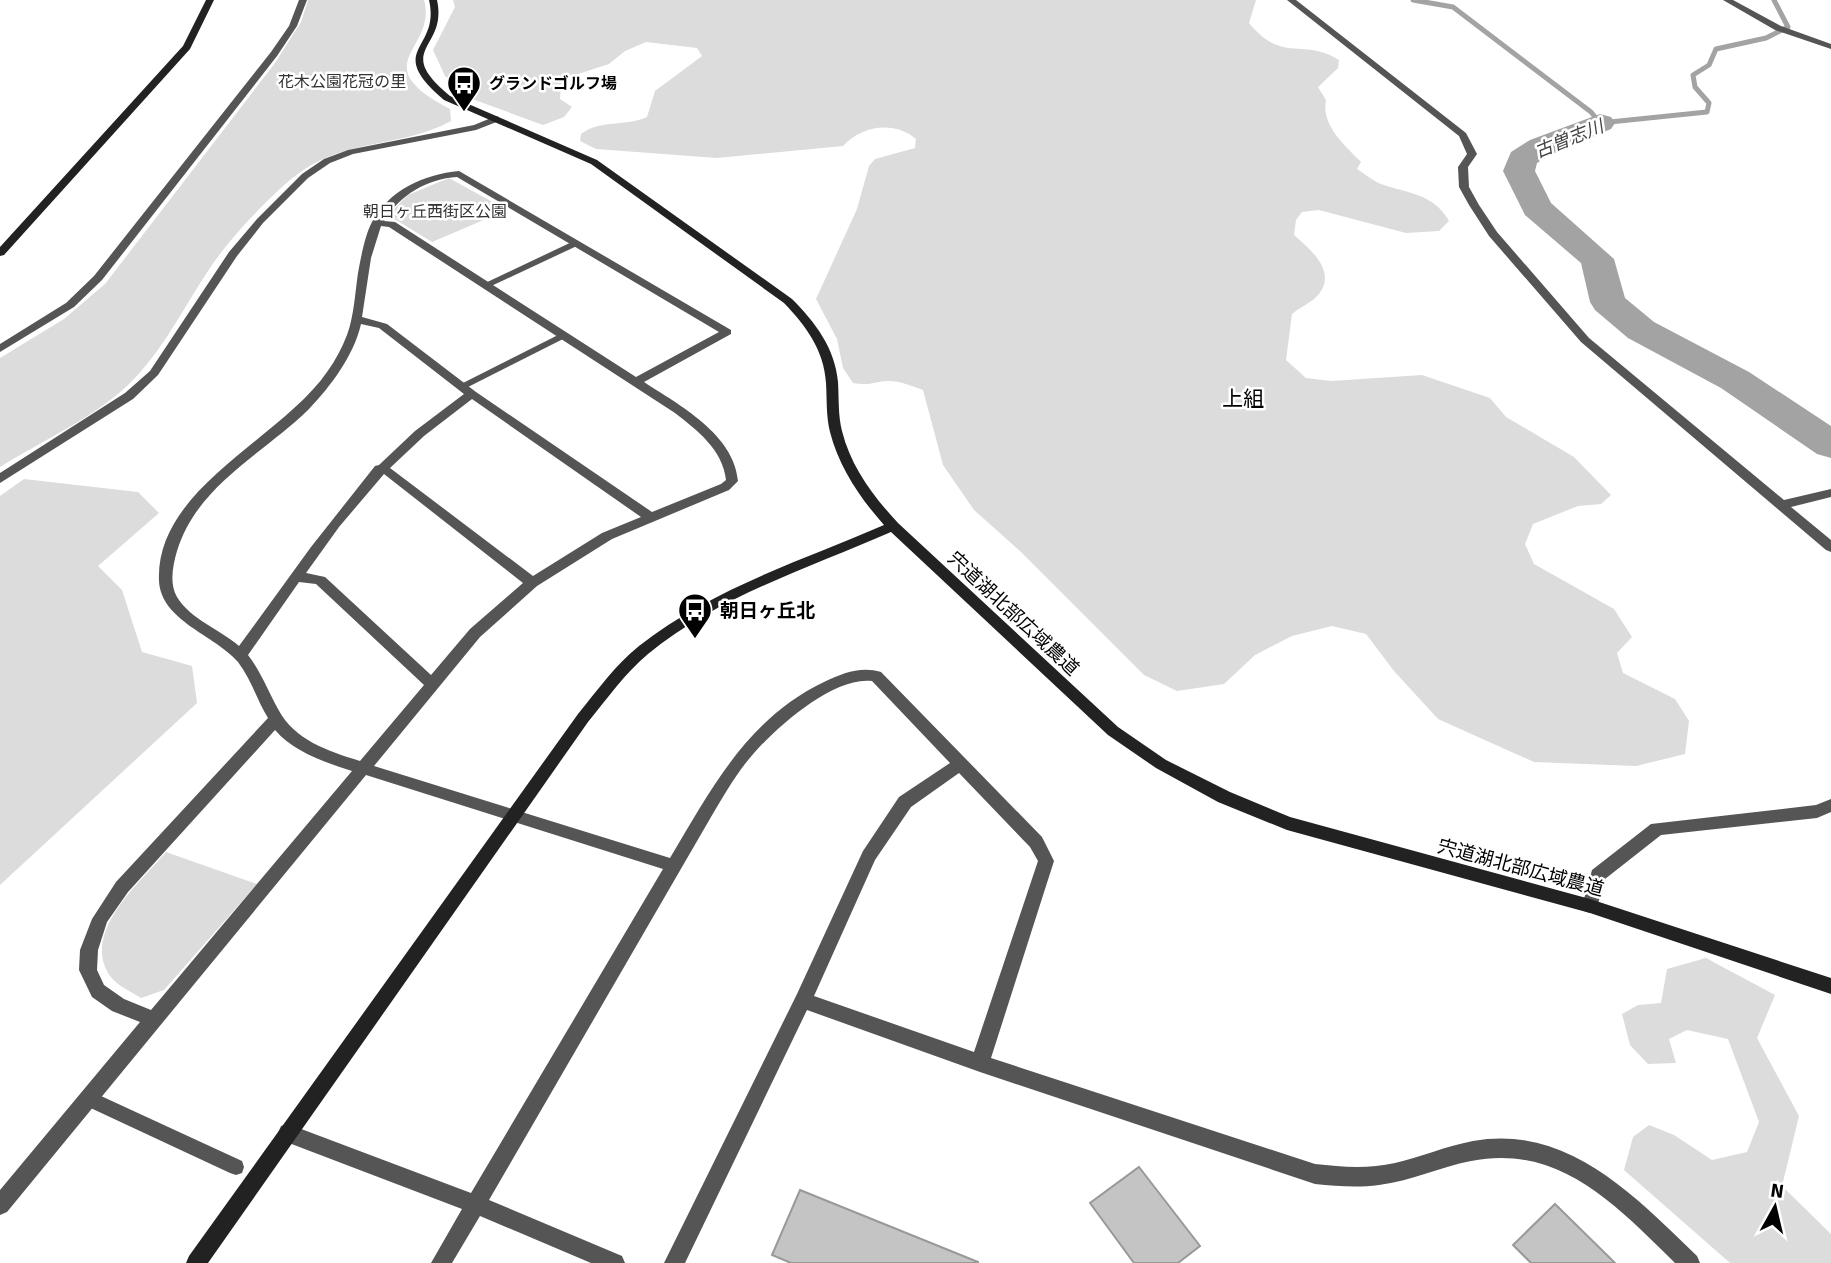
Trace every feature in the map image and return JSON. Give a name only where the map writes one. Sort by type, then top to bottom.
[{"type":"street","points":[[0,253],[187,47],[210,0]]},
{"type":"street","points":[[0,349],[70,305],[97,278],[274,54],[293,26],[303,0]]},
{"type":"street","name":"宍道湖北部広域農道","points":[[433,0],[436,16],[419,58],[418,72],[428,85],[447,98],[594,162],[788,301],[812,324],[824,345],[831,374],[835,428],[848,465],[868,499],[893,526],[1113,731],[1161,764],[1224,797],[1287,823],[1590,906],[1831,986]]},
{"type":"street","points":[[1291,0],[1463,135],[1472,154],[1463,167],[1464,187],[1493,234],[1585,340],[1831,547]]},
{"type":"street","points":[[1727,0],[1778,28],[1831,47]]},
{"type":"street","points":[[0,479],[129,396],[154,373],[233,254],[260,220],[305,176],[327,161],[351,152],[476,127],[496,118]]},
{"type":"street","points":[[637,381],[727,332],[459,174],[442,174],[421,182],[385,209],[376,223],[365,258],[353,335],[323,386],[296,414],[222,474],[195,504],[175,537],[165,575],[170,598],[182,615],[241,655],[265,691],[275,720],[296,741],[364,768],[674,866]]},
{"type":"street","points":[[0,1205],[475,633],[532,583],[607,536],[725,486],[733,476],[710,433],[637,381],[391,224],[376,223]]},
{"type":"street","points":[[356,319],[383,326],[467,390],[651,518]]},
{"type":"street","points":[[241,655],[352,498],[379,469],[467,390]]},
{"type":"street","points":[[379,469],[390,472],[532,583]]},
{"type":"street","points":[[1782,505],[1831,493]]},
{"type":"street","points":[[196,1263],[583,718],[642,651],[684,621],[736,595],[893,526]]},
{"type":"street","points":[[296,577],[320,580],[421,676],[432,683]]},
{"type":"street","points":[[441,1263],[740,757],[780,719],[846,675],[867,672],[876,676],[1036,842],[1046,861],[980,1063]]},
{"type":"street","points":[[153,1019],[118,1005],[98,990],[88,970],[89,950],[100,919],[122,887],[275,720]]},
{"type":"street","points":[[674,1263],[803,1000],[869,856],[905,802],[960,764]]},
{"type":"street","points":[[1590,906],[1598,875],[1657,829],[1817,811],[1831,806]]},
{"type":"street","points":[[803,1000],[980,1063],[1315,1174],[1346,1179],[1377,1178],[1474,1151],[1501,1148],[1533,1152],[1562,1161],[1592,1175],[1615,1192],[1690,1263]]},
{"type":"street","points":[[288,1133],[475,1204],[615,1263]]},
{"type":"lane","points":[[486,285],[576,243]]},
{"type":"lane","points":[[467,390],[564,335]]},
{"type":"lane","points":[[88,1098],[236,1167]]},
{"type":"green space","name":"花木公園花冠の里","points":[[308,0],[424,0],[426,17],[407,67],[411,80],[424,93],[450,109],[451,121],[414,135],[338,153],[302,171],[257,212],[225,248],[157,351],[133,380],[87,416],[0,467],[0,358],[64,319],[105,284],[275,63],[301,22]]},
{"type":"green space","points":[[453,0],[1256,0],[1249,23],[1261,36],[1283,47],[1314,50],[1339,60],[1338,68],[1318,87],[1326,100],[1325,109],[1331,127],[1361,162],[1357,169],[1381,184],[1428,200],[1443,212],[1449,221],[1439,231],[1406,233],[1319,210],[1302,212],[1296,220],[1294,235],[1319,261],[1325,277],[1319,294],[1292,314],[1286,360],[1306,378],[1331,381],[1422,375],[1490,398],[1506,417],[1574,457],[1611,495],[1601,504],[1578,506],[1533,524],[1525,544],[1534,564],[1614,609],[1632,637],[1617,653],[1623,673],[1675,699],[1689,721],[1685,754],[1636,766],[1534,762],[1438,719],[1394,671],[1366,634],[1332,626],[1292,636],[1255,655],[1224,684],[1177,691],[1144,675],[1020,551],[974,510],[943,465],[923,390],[892,381],[853,383],[843,368],[837,339],[816,299],[857,209],[869,166],[875,159],[915,148],[916,139],[898,129],[878,128],[859,134],[843,146],[717,158],[596,149],[580,141],[581,134],[597,126],[647,117],[655,91],[702,56],[697,48],[646,42],[625,51],[609,64],[575,75],[561,84],[560,99],[572,107],[564,117],[543,125],[475,100],[445,76],[433,50],[455,7]]},
{"type":"green space","name":"朝日ヶ丘西街区公園","points":[[449,178],[507,210],[432,242],[388,215],[408,195]]},
{"type":"green space","points":[[24,479],[138,492],[159,513],[98,566],[122,590],[142,652],[192,666],[197,703],[0,885],[0,496]]},
{"type":"green space","points":[[166,852],[257,884],[164,990],[141,998],[110,976],[103,959],[103,942],[117,909]]},
{"type":"green space","points":[[1706,958],[1775,995],[1757,1038],[1799,1116],[1782,1186],[1831,1234],[1831,1263],[1730,1263],[1624,1170],[1633,1137],[1649,1125],[1674,1135],[1712,1160],[1747,1152],[1759,1122],[1728,1039],[1687,1030],[1669,1039],[1676,1063],[1648,1064],[1630,1045],[1622,1014],[1638,1005],[1661,1003],[1667,969]]},
{"type":"building","points":[[1139,1167],[1200,1246],[1178,1263],[1134,1263],[1090,1203]]},
{"type":"building","points":[[800,1190],[978,1263],[791,1263],[772,1255]]},
{"type":"building","points":[[1555,1204],[1615,1263],[1531,1263],[1513,1245]]},
{"type":"waterway","name":"古曽志川","points":[[1413,0],[1453,7],[1591,112],[1600,123],[1707,112],[1709,103],[1695,87],[1693,75],[1709,65],[1716,49],[1766,38],[1788,27],[1774,0]]},
{"type":"waterway","name":"古曽志川","points":[[1600,123],[1541,147],[1522,159],[1519,171],[1537,208],[1597,259],[1608,302],[1641,330],[1735,380],[1831,445]]},
{"type":"place","name":"グランドゴルフ場","points":[[464,113]]},
{"type":"place","name":"朝日ヶ丘北","points":[[695,640]]},
{"type":"district","name":"上組","points":[[1243,399]]}]
